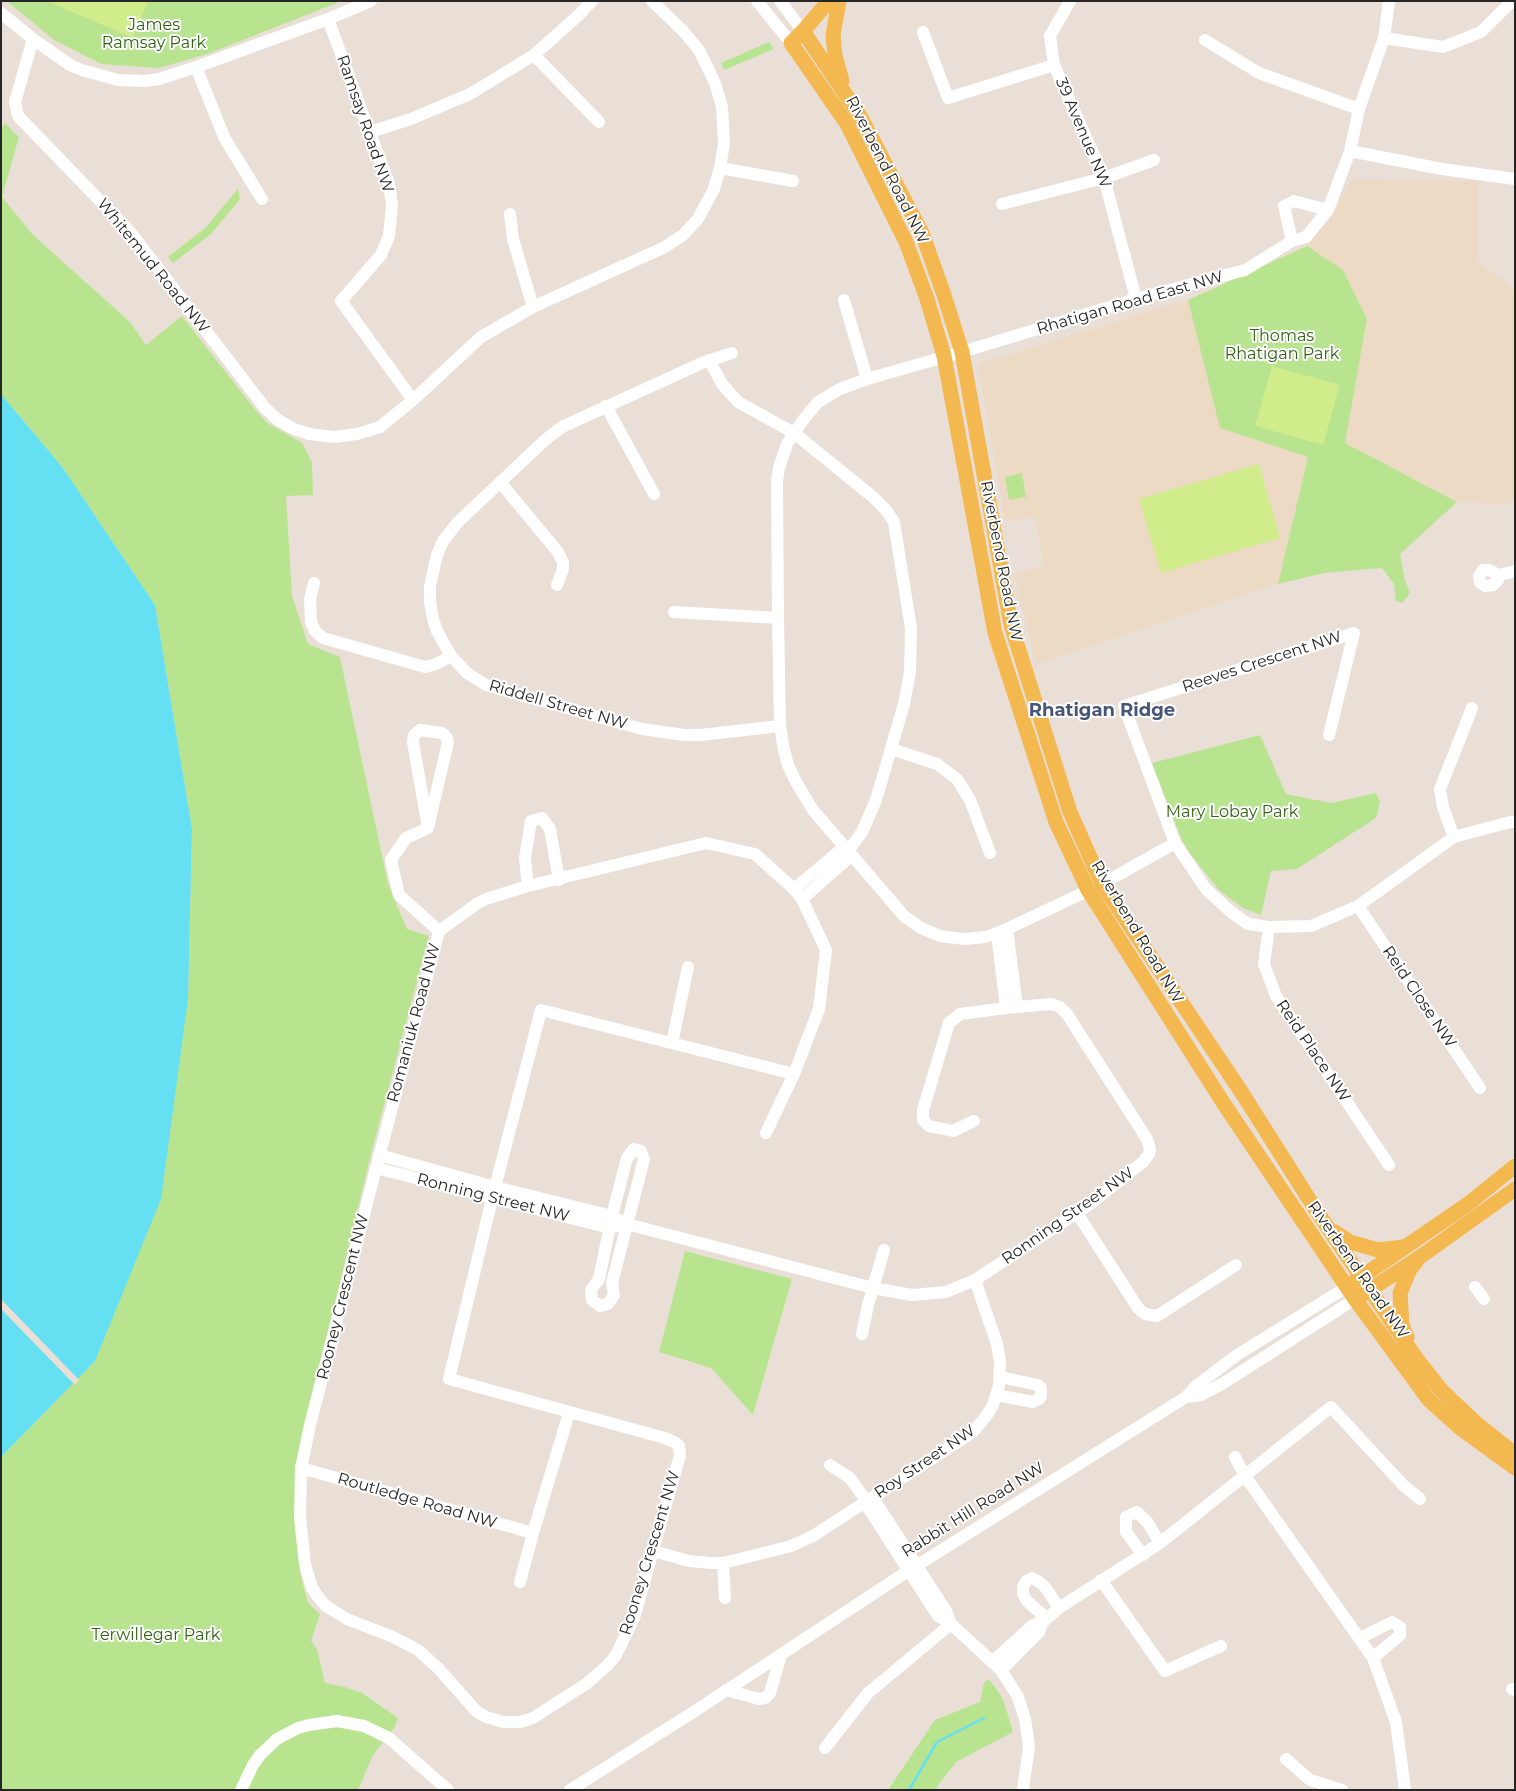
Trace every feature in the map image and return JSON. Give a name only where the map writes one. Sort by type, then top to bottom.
[{"type":"main road","points":[[791,43],[829,1]]},
{"type":"main road","points":[[840,1],[834,23],[834,43],[844,90]]},
{"type":"main road","name":"Riverbend Road NW","points":[[803,31],[860,116],[922,232],[962,352],[1011,625],[1095,887],[1242,1094],[1416,1358],[1442,1391],[1476,1423],[1515,1454]]},
{"type":"main road","name":"Riverbend Road NW","points":[[791,43],[847,124],[906,242],[927,299],[944,356],[994,633],[1056,822],[1224,1104],[1351,1293],[1430,1400],[1460,1428],[1515,1468]]},
{"type":"main road","name":"Rabbit Hill Road NW","points":[[1351,1293],[1366,1283],[1409,1245],[1468,1204],[1515,1166]]},
{"type":"main road","name":"Rabbit Hill Road NW","points":[[1366,1283],[1420,1257],[1515,1189]]},
{"type":"main road","points":[[1330,1229],[1350,1242],[1378,1250],[1409,1245]]},
{"type":"main road","points":[[1416,1358],[1402,1325],[1400,1293],[1410,1269],[1420,1257]]},
{"type":"street","points":[[1,12],[33,39],[70,65],[112,79],[131,81],[159,79],[196,67],[372,1]]},
{"type":"street","points":[[370,132],[412,119],[470,94],[534,55],[592,1]]},
{"type":"street","name":"Whitemud Road NW","points":[[33,39],[15,102],[18,116],[131,233],[265,408],[286,425],[309,434],[334,437],[368,432],[387,422],[481,337],[533,307],[674,242],[691,227],[704,210],[714,190],[720,168],[724,143],[722,107],[715,82],[705,60],[692,40],[652,1]]},
{"type":"street","name":"Riverbend Road NW","points":[[757,1],[791,43]]},
{"type":"street","name":"Riverbend Road NW","points":[[780,1],[803,31]]},
{"type":"street","name":"39 Avenue NW","points":[[1070,1],[1050,36],[1054,65],[1104,178],[1136,298]]},
{"type":"street","name":"Rhatigan Road East NW","points":[[1175,844],[1095,887],[1002,931],[976,938],[964,939],[940,936],[911,922],[897,909],[813,810],[788,765],[780,726],[777,481],[782,457],[794,433],[818,402],[831,393],[867,379],[962,352],[1136,298],[1245,270],[1292,241],[1306,237],[1328,210],[1350,151],[1359,109],[1384,38],[1389,1]]},
{"type":"street","points":[[1384,38],[1443,47],[1481,32],[1512,1]]},
{"type":"street","name":"Ramsay Road NW","points":[[328,19],[391,194],[391,226],[381,255],[341,301],[413,400]]},
{"type":"street","points":[[922,32],[948,98],[1054,65]]},
{"type":"street","points":[[1205,40],[1259,73],[1359,109]]},
{"type":"street","points":[[534,55],[599,122]]},
{"type":"street","points":[[196,67],[225,139],[262,199]]},
{"type":"street","points":[[1350,151],[1442,169],[1515,178]]},
{"type":"street","points":[[1002,204],[1104,178],[1154,160]]},
{"type":"street","points":[[720,168],[793,181]]},
{"type":"street","points":[[1292,241],[1284,206],[1294,201],[1328,210]]},
{"type":"street","points":[[510,214],[513,239],[533,307]]},
{"type":"street","points":[[844,300],[867,379]]},
{"type":"street","name":"Riddell Street NW","points":[[732,353],[709,360],[606,406],[571,422],[553,433],[451,529],[443,541],[432,570],[430,602],[437,631],[450,656],[467,673],[486,685],[642,729],[684,735],[701,735],[780,726]]},
{"type":"street","points":[[709,360],[722,384],[738,402],[794,433],[881,504],[894,522],[911,628],[912,657],[908,688],[870,816],[862,832],[848,851],[798,894]]},
{"type":"street","points":[[606,406],[654,494]]},
{"type":"street","points":[[500,482],[558,552],[563,563],[563,569],[557,585]]},
{"type":"street","points":[[1499,575],[1515,571]]},
{"type":"street","points":[[314,583],[310,599],[311,622],[314,631],[323,638],[425,668],[450,656]]},
{"type":"street","points":[[674,612],[778,618]]},
{"type":"street","name":"Reeves Crescent NW","points":[[1175,844],[1124,706],[1354,633],[1330,735]]},
{"type":"street","points":[[1454,837],[1443,807],[1440,789],[1472,708]]},
{"type":"street","points":[[420,730],[442,733],[448,742],[428,828],[413,742],[414,735],[420,730]]},
{"type":"street","points":[[891,749],[937,764],[957,779],[970,800],[990,854]]},
{"type":"street","points":[[528,886],[525,858],[531,821],[542,818],[550,828],[559,880]]},
{"type":"street","points":[[1175,844],[1206,889],[1231,912],[1248,924],[1269,927],[1311,926],[1358,906],[1454,837],[1515,822]]},
{"type":"street","points":[[428,828],[406,838],[391,860],[399,895],[439,931]]},
{"type":"street","name":"Romaniuk Road NW","points":[[380,1155],[439,931],[486,899],[528,886],[706,843],[755,854],[798,894],[826,950],[819,1009],[794,1074],[766,1133]]},
{"type":"street","name":"Reid Close NW","points":[[1358,906],[1480,1088]]},
{"type":"street","name":"Reid Place NW","points":[[1269,927],[1264,964],[1276,996],[1389,1165]]},
{"type":"street","points":[[1002,931],[1012,1007]]},
{"type":"street","points":[[672,1043],[688,967]]},
{"type":"street","name":"Ronning Street NW","points":[[376,1168],[494,1193],[611,1222],[627,1224],[873,1288],[922,1295],[946,1292],[975,1280],[1077,1213],[1143,1162],[1149,1154],[1148,1138],[1064,1010],[1056,1005],[1012,1007],[960,1014],[952,1020],[947,1028],[923,1110],[923,1120],[929,1126],[947,1131],[959,1129],[974,1121]]},
{"type":"street","points":[[494,1193],[541,1010],[794,1074]]},
{"type":"street","points":[[634,1149],[642,1151],[644,1159],[612,1283],[614,1295],[608,1304],[600,1306],[592,1300],[591,1290],[599,1279],[611,1222],[627,1158],[634,1149]]},
{"type":"street","name":"Ronning Street NW","points":[[380,1155],[494,1193]]},
{"type":"street","name":"Rooney Crescent NW","points":[[380,1155],[322,1376],[301,1468],[300,1518],[305,1564],[312,1588],[326,1606],[346,1619],[393,1637],[418,1650],[439,1669],[476,1711],[486,1717],[503,1722],[520,1722],[533,1718],[586,1684],[608,1665],[623,1645],[631,1625],[680,1455],[676,1443],[665,1438],[449,1379],[494,1193]]},
{"type":"street","points":[[1077,1213],[1138,1308],[1149,1316],[1157,1316],[1236,1265]]},
{"type":"street","points":[[862,1334],[884,1250]]},
{"type":"street","name":"Roy Street NW","points":[[653,1551],[712,1564],[723,1563],[801,1542],[868,1501],[973,1432],[987,1415],[996,1394],[1000,1378],[997,1344],[975,1280]]},
{"type":"street","points":[[1475,1287],[1484,1299]]},
{"type":"street","name":"Rabbit Hill Road NW","points":[[570,1790],[913,1568],[1186,1397],[1200,1395],[1222,1384],[1351,1293]]},
{"type":"street","points":[[996,1394],[1033,1402],[1041,1396],[1042,1392],[1038,1385],[1000,1378]]},
{"type":"street","points":[[996,1666],[1039,1632],[1044,1620],[1059,1608],[1160,1543],[1331,1407],[1403,1486],[1420,1499]]},
{"type":"street","points":[[520,1582],[568,1413]]},
{"type":"street","points":[[1234,1457],[1245,1476],[1373,1658],[1396,1722],[1405,1790]]},
{"type":"street","name":"Roy Street NW","points":[[830,1465],[850,1478],[868,1501]]},
{"type":"street","name":"Routledge Road NW","points":[[301,1468],[533,1533]]},
{"type":"street","points":[[868,1501],[913,1568],[938,1616],[951,1624],[996,1666],[1018,1697],[1027,1729],[1028,1756],[1023,1790]]},
{"type":"street","points":[[1142,1555],[1126,1532],[1126,1517],[1137,1512],[1148,1523],[1160,1543]]},
{"type":"street","points":[[723,1563],[725,1598]]},
{"type":"street","points":[[1044,1620],[1023,1594],[1023,1587],[1026,1581],[1032,1578],[1038,1581],[1059,1608]]},
{"type":"street","points":[[1101,1580],[1165,1671],[1221,1646]]},
{"type":"street","points":[[1360,1638],[1392,1622],[1400,1627],[1400,1635],[1373,1658]]},
{"type":"street","points":[[824,1748],[868,1693],[951,1624]]},
{"type":"street","points":[[726,1690],[759,1699],[765,1698],[770,1693],[781,1655]]},
{"type":"street","points":[[241,1790],[260,1755],[277,1739],[303,1726],[319,1722],[337,1721],[364,1726],[389,1738],[448,1790]]},
{"type":"street","points":[[1286,1759],[1310,1780],[1342,1790]]},
{"type":"shaded area","points":[[1352,179],[1477,181],[1477,260],[1515,291],[1515,501],[1507,504],[1457,502],[1345,443],[1367,319],[1343,270],[1307,246],[1331,217]]},
{"type":"shaded area","points":[[1188,300],[1220,427],[1308,457],[1278,584],[1036,665],[1014,574],[1044,566],[1035,517],[1005,521],[978,364]]},
{"type":"green space","name":"James Ramsay Park","points":[[7,1],[342,1],[210,53],[159,68],[101,64],[54,40]]},
{"type":"green space","points":[[47,1],[148,1],[133,38]]},
{"type":"green space","points":[[769,42],[774,49],[724,70],[721,63]]},
{"type":"green space","name":"Terwillegar Park","points":[[5,123],[19,137],[2,197],[33,235],[130,322],[146,345],[182,316],[266,422],[302,443],[312,462],[313,495],[286,496],[292,596],[308,644],[340,657],[388,884],[407,929],[429,936],[371,1154],[296,1466],[300,1573],[308,1603],[320,1614],[311,1641],[317,1649],[325,1683],[362,1693],[398,1718],[394,1728],[373,1755],[358,1790],[1,1790],[1,1457],[95,1361],[188,999],[192,829],[155,605],[63,468],[1,394],[1,130]]},
{"type":"green space","points":[[238,189],[240,199],[211,234],[173,263],[168,257],[205,228]]},
{"type":"green space","name":"Thomas Rhatigan Park","points":[[1307,246],[1343,270],[1367,319],[1345,443],[1457,502],[1400,554],[1405,581],[1410,593],[1402,603],[1396,601],[1394,584],[1382,568],[1324,573],[1278,584],[1308,457],[1220,428],[1188,300]]},
{"type":"green space","points":[[1272,366],[1340,385],[1323,445],[1255,426]]},
{"type":"green space","points":[[1259,464],[1280,538],[1161,573],[1139,499]]},
{"type":"green space","points":[[1022,473],[1026,497],[1009,500],[1005,477]]},
{"type":"green space","name":"Mary Lobay Park","points":[[1260,735],[1286,794],[1331,803],[1376,793],[1380,802],[1376,818],[1297,869],[1271,871],[1261,915],[1243,908],[1220,891],[1191,855],[1181,838],[1152,763]]},
{"type":"green space","points":[[685,1251],[792,1279],[753,1415],[711,1368],[659,1352]]},
{"type":"green space","points":[[989,1679],[1003,1699],[1013,1732],[956,1762],[936,1790],[888,1790],[935,1720],[980,1702],[984,1683]]},
{"type":"water","points":[[1,394],[63,468],[155,605],[192,829],[188,999],[161,1199],[95,1361],[1,1457]]},
{"type":"pier","points":[[1,1299],[79,1380],[75,1385],[1,1309]]},
{"type":"waterway","points":[[909,1790],[937,1742],[984,1718]]},
{"type":"district","name":"Rhatigan Ridge","points":[[1102,711]]}]
